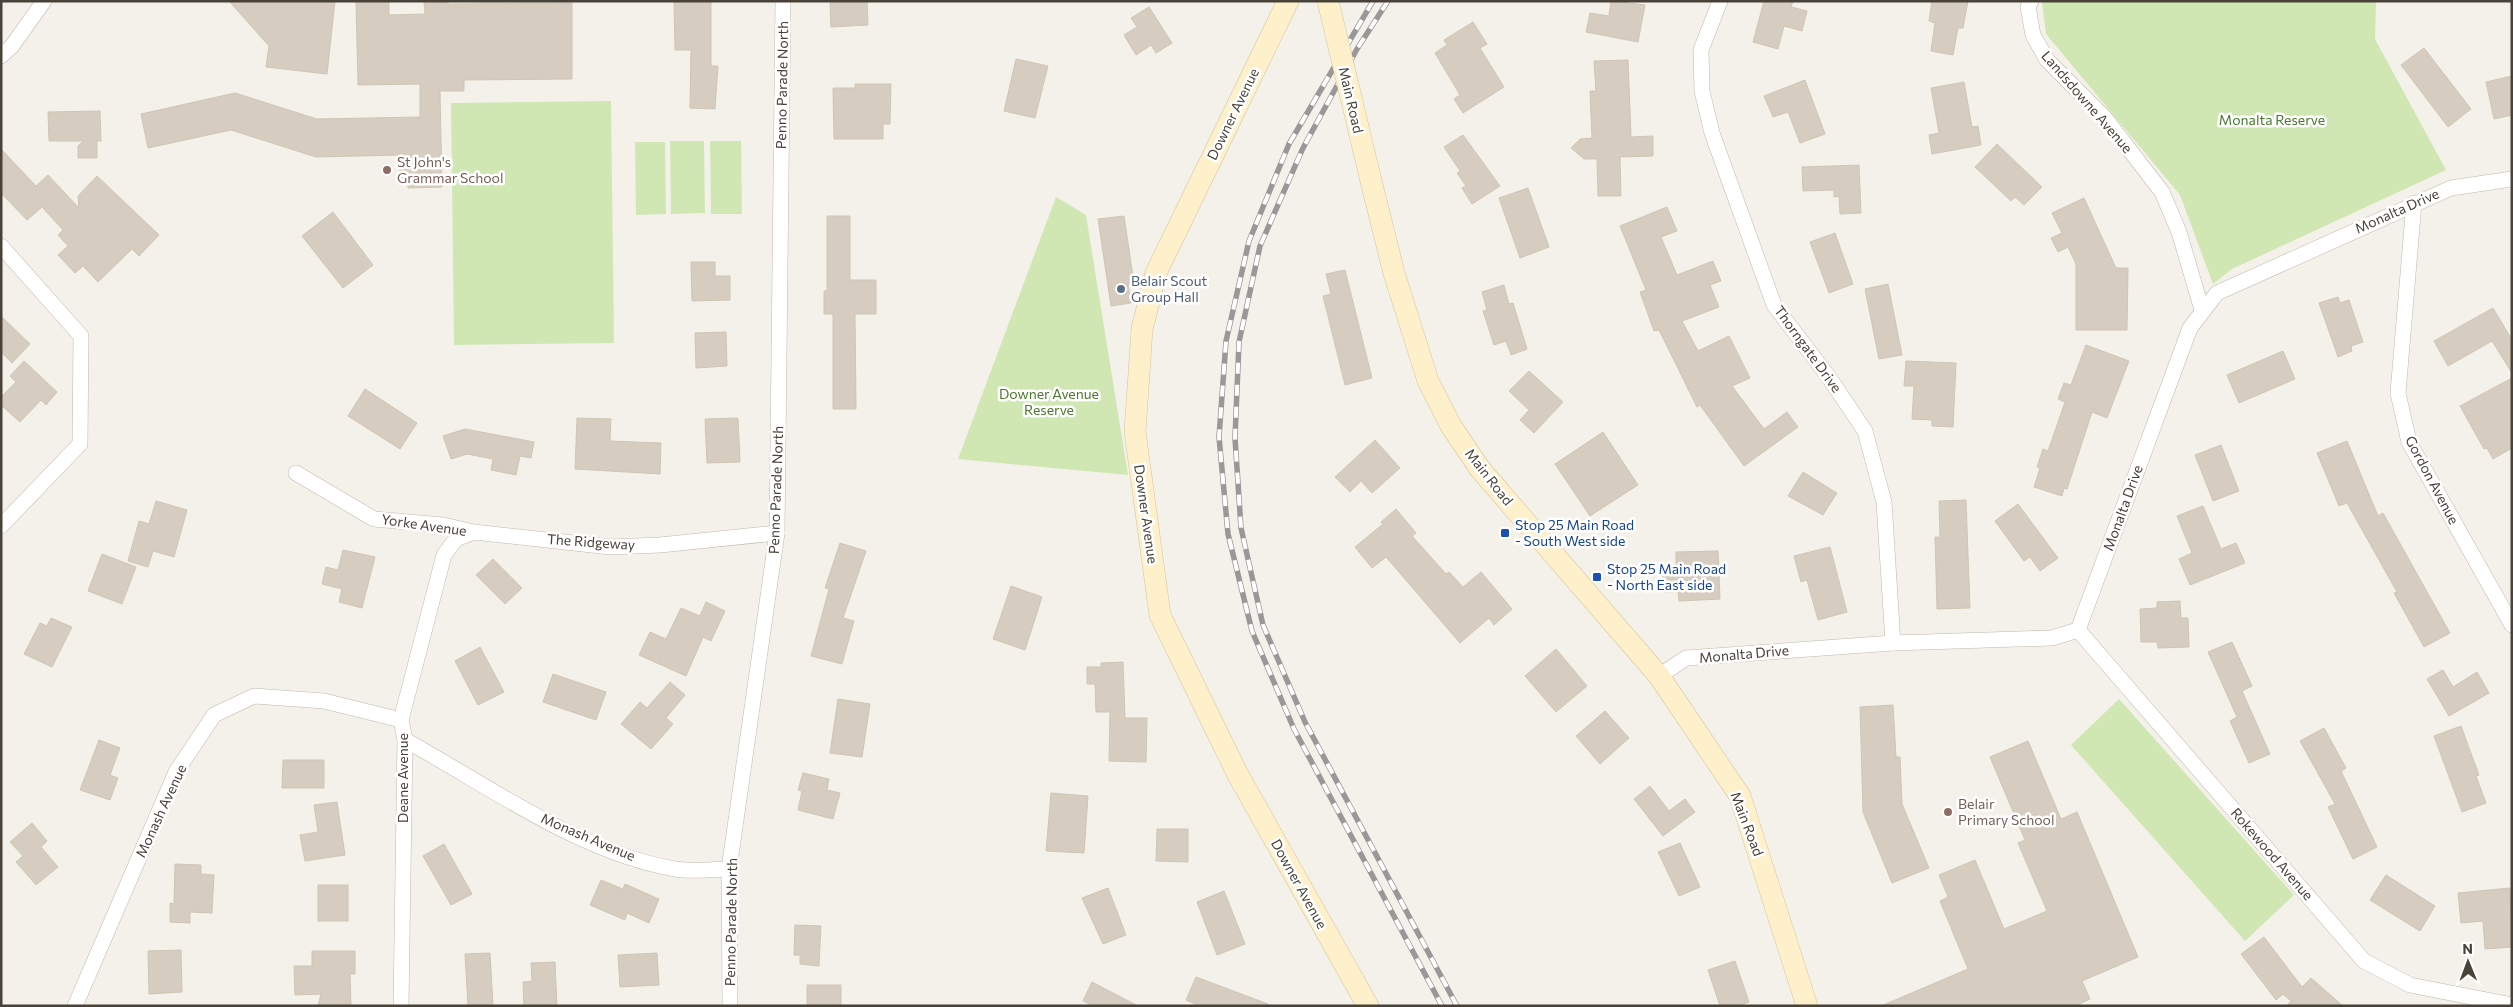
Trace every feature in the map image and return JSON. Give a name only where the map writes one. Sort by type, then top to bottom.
[{"type":"main road","name":"Downer Avenue","points":[[1288,1],[1156,273],[1142,329],[1135,432],[1160,615],[1237,773],[1368,1006]]},
{"type":"main road","name":"Main Road","points":[[1328,1],[1394,273],[1428,381],[1451,426],[1480,469],[1659,676],[1740,796],[1807,1006]]},
{"type":"street","points":[[1,56],[12,46],[44,1]]},
{"type":"street","name":"Penno Parade North","points":[[730,1006],[729,869],[778,533],[783,1]]},
{"type":"street","name":"Thorngate Drive","points":[[1720,1],[1701,50],[1702,91],[1712,133],[1774,305],[1828,376],[1865,431],[1884,502],[1893,643]]},
{"type":"street","name":"Landsdowne Avenue","points":[[2031,1],[2028,7],[2033,35],[2047,60],[2105,118],[2162,192],[2179,232],[2202,310]]},
{"type":"street","name":"Monalta Drive","points":[[1659,676],[1686,658],[1893,643],[2052,638],[2078,630],[2190,328],[2217,293],[2451,188],[2512,179]]},
{"type":"street","name":"Gordon Avenue","points":[[2414,203],[2398,393],[2408,442],[2512,625]]},
{"type":"street","points":[[1,246],[81,336],[80,444],[1,526]]},
{"type":"street","name":"Yorke Avenue","points":[[296,474],[374,519],[443,525],[474,532]]},
{"type":"street","name":"The Ridgeway","points":[[474,532],[610,547],[660,545],[778,533]]},
{"type":"street","name":"Deane Avenue","points":[[401,1006],[405,740],[401,720],[444,556],[456,539],[474,532]]},
{"type":"street","name":"Rokewood Avenue","points":[[2078,630],[2364,961],[2410,985],[2512,1005]]},
{"type":"street","name":"Monash Avenue","points":[[75,1006],[176,772],[214,715],[254,696],[324,701],[401,720]]},
{"type":"street","name":"Monash Avenue","points":[[405,740],[551,825],[622,854],[676,869],[729,869]]},
{"type":"green space","name":"Monalta Reserve","points":[[2376,1],[2375,39],[2446,170],[2232,269],[2213,284],[2180,195],[2046,34],[2042,2]]},
{"type":"green space","points":[[611,101],[614,343],[454,345],[451,103]]},
{"type":"green space","points":[[670,141],[704,141],[705,213],[671,214]]},
{"type":"green space","points":[[710,141],[741,141],[742,214],[711,214]]},
{"type":"green space","points":[[635,142],[665,142],[666,214],[636,215]]},
{"type":"green space","name":"Downer Avenue Reserve","points":[[1056,197],[1086,215],[1128,475],[958,459]]},
{"type":"green space","points":[[2119,699],[2294,895],[2245,941],[2071,745]]},
{"type":"building","points":[[229,1],[335,1],[327,74],[266,67],[269,46]]},
{"type":"building","points":[[356,1],[389,1],[389,15],[425,14],[424,1],[448,1],[448,4],[572,3],[572,79],[464,80],[464,91],[440,91],[442,187],[408,188],[408,178],[400,178],[400,155],[316,157],[231,130],[148,148],[141,114],[235,93],[317,119],[420,117],[420,84],[358,85]]},
{"type":"building","points":[[674,1],[711,1],[711,66],[718,66],[715,109],[690,108],[691,50],[675,50]]},
{"type":"building","points":[[838,1],[867,1],[868,25],[831,27],[830,3]]},
{"type":"building","points":[[1611,1],[1645,5],[1638,42],[1586,32],[1590,13],[1609,16]]},
{"type":"building","points":[[1764,1],[1793,1],[1791,7],[1807,11],[1802,31],[1784,26],[1778,49],[1753,42]]},
{"type":"building","points":[[1932,1],[1968,1],[1963,28],[1958,28],[1953,55],[1931,51],[1935,23],[1929,21]]},
{"type":"building","points":[[1149,7],[1172,43],[1156,53],[1151,45],[1136,55],[1124,35],[1137,27],[1131,18]]},
{"type":"building","points":[[1473,22],[1487,44],[1480,48],[1504,87],[1463,113],[1454,99],[1460,95],[1435,53],[1447,45],[1444,40]]},
{"type":"building","points":[[2424,48],[2471,109],[2448,127],[2401,65]]},
{"type":"building","points":[[1016,59],[1048,66],[1035,118],[1004,111]]},
{"type":"building","points":[[1628,60],[1631,137],[1653,136],[1653,156],[1620,157],[1621,196],[1598,196],[1597,159],[1584,159],[1571,148],[1580,139],[1592,138],[1590,91],[1596,91],[1594,61]]},
{"type":"building","points":[[2512,76],[2512,115],[2494,119],[2486,82]]},
{"type":"building","points":[[1805,80],[1825,134],[1800,143],[1788,112],[1773,117],[1764,96]]},
{"type":"building","points":[[1964,82],[1972,127],[1978,126],[1981,145],[1932,154],[1929,135],[1939,133],[1931,88]]},
{"type":"building","points":[[855,84],[891,84],[890,124],[883,124],[883,139],[834,139],[833,88],[855,88]]},
{"type":"building","points":[[100,111],[101,141],[97,141],[97,158],[78,158],[78,146],[83,141],[49,141],[48,112]]},
{"type":"building","points":[[1463,135],[1500,186],[1472,204],[1462,188],[1466,186],[1457,173],[1460,171],[1444,147]]},
{"type":"building","points":[[1997,144],[2042,187],[2024,205],[2015,197],[2011,201],[1975,167]]},
{"type":"building","points":[[1,149],[36,186],[48,175],[79,208],[78,196],[97,176],[159,235],[139,256],[132,249],[98,282],[83,266],[75,273],[58,255],[68,246],[58,235],[63,230],[42,207],[27,220],[1,193]]},
{"type":"building","points":[[1859,165],[1861,213],[1840,214],[1839,196],[1834,197],[1834,190],[1803,191],[1802,167]]},
{"type":"building","points":[[1528,188],[1549,247],[1520,258],[1499,198]]},
{"type":"building","points":[[2084,198],[2116,268],[2128,268],[2127,330],[2076,330],[2076,264],[2068,247],[2058,252],[2051,238],[2062,233],[2052,213]]},
{"type":"building","points":[[1667,207],[1677,231],[1661,237],[1677,275],[1713,261],[1721,281],[1710,285],[1719,307],[1682,321],[1698,351],[1729,336],[1750,378],[1732,386],[1764,429],[1787,412],[1798,427],[1744,466],[1700,405],[1697,407],[1659,330],[1654,331],[1640,292],[1646,290],[1620,226]]},
{"type":"building","points":[[333,212],[373,265],[343,288],[302,236]]},
{"type":"building","points":[[827,216],[850,216],[850,280],[876,280],[876,314],[855,314],[856,409],[833,409],[833,314],[824,314],[824,291],[827,291]]},
{"type":"building","points":[[1124,216],[1134,283],[1128,284],[1131,303],[1111,306],[1098,219]]},
{"type":"building","points":[[1835,233],[1853,284],[1829,293],[1810,242]]},
{"type":"building","points":[[691,262],[715,262],[715,276],[730,276],[730,300],[692,301]]},
{"type":"building","points":[[1345,270],[1372,378],[1345,385],[1323,296],[1331,294],[1326,274]]},
{"type":"building","points":[[1888,284],[1902,355],[1879,359],[1865,289]]},
{"type":"building","points":[[1504,285],[1509,304],[1513,303],[1527,349],[1511,355],[1506,341],[1494,345],[1483,311],[1487,310],[1482,292]]},
{"type":"building","points":[[2338,297],[2340,303],[2349,300],[2363,342],[2351,346],[2352,351],[2338,357],[2319,303]]},
{"type":"building","points":[[2493,308],[2512,340],[2512,373],[2492,341],[2448,366],[2434,341]]},
{"type":"building","points":[[1,316],[30,344],[12,363],[1,352]]},
{"type":"building","points":[[726,332],[727,366],[696,368],[695,333]]},
{"type":"building","points":[[2086,345],[2129,361],[2107,418],[2092,412],[2067,489],[2064,488],[2062,496],[2034,487],[2040,468],[2037,467],[2043,449],[2048,451],[2065,402],[2058,399],[2064,383],[2071,385]]},
{"type":"building","points":[[2283,351],[2295,379],[2239,403],[2227,375]]},
{"type":"building","points":[[24,361],[57,392],[46,405],[41,400],[20,422],[1,405],[1,397],[16,382],[10,376]]},
{"type":"building","points":[[1906,361],[1956,363],[1953,427],[1932,426],[1932,420],[1912,419],[1914,386],[1904,386]]},
{"type":"building","points":[[1529,371],[1563,402],[1534,433],[1520,420],[1529,410],[1509,391]]},
{"type":"building","points":[[2512,378],[2512,448],[2493,459],[2487,448],[2484,449],[2460,406]]},
{"type":"building","points":[[365,389],[417,423],[400,449],[348,416]]},
{"type":"building","points":[[577,418],[611,419],[610,441],[661,443],[660,474],[575,469]]},
{"type":"building","points":[[738,418],[740,462],[707,463],[705,419]]},
{"type":"building","points":[[465,429],[534,442],[531,458],[520,456],[516,475],[491,470],[493,459],[467,454],[451,459],[443,436]]},
{"type":"building","points":[[1603,432],[1638,485],[1590,516],[1555,464]]},
{"type":"building","points":[[1375,440],[1400,468],[1372,493],[1361,481],[1350,492],[1335,477]]},
{"type":"building","points":[[2347,441],[2378,516],[2383,513],[2450,633],[2424,647],[2394,593],[2397,592],[2347,503],[2339,506],[2317,453]]},
{"type":"building","points":[[2221,445],[2239,491],[2213,501],[2195,455]]},
{"type":"building","points":[[1803,472],[1837,493],[1823,515],[1788,496]]},
{"type":"building","points":[[1966,500],[1970,608],[1937,609],[1935,537],[1940,537],[1939,501]]},
{"type":"building","points":[[156,501],[187,510],[174,557],[153,551],[148,567],[128,561],[139,521],[149,524]]},
{"type":"building","points":[[2018,504],[2058,558],[2040,571],[2030,557],[2024,561],[1995,521]]},
{"type":"building","points":[[2203,506],[2221,549],[2236,543],[2245,563],[2190,585],[2179,559],[2192,553],[2177,516]]},
{"type":"building","points":[[1396,509],[1416,533],[1412,536],[1446,574],[1449,572],[1463,587],[1481,572],[1512,609],[1494,625],[1489,618],[1460,643],[1386,557],[1372,568],[1355,547],[1383,524],[1381,522]]},
{"type":"building","points":[[840,543],[866,551],[843,618],[854,621],[842,664],[811,656],[829,589],[825,588]]},
{"type":"building","points":[[1830,547],[1847,612],[1818,620],[1807,580],[1801,582],[1794,556]]},
{"type":"building","points":[[343,550],[375,557],[362,608],[339,602],[342,589],[322,584],[326,567],[338,570]]},
{"type":"building","points":[[1718,551],[1720,599],[1679,601],[1678,592],[1663,592],[1662,567],[1676,567],[1676,552]]},
{"type":"building","points":[[102,554],[136,567],[122,604],[88,591]]},
{"type":"building","points":[[493,559],[522,588],[505,604],[476,575]]},
{"type":"building","points":[[1011,586],[1042,597],[1025,650],[993,639]]},
{"type":"building","points":[[2180,601],[2181,618],[2188,618],[2189,647],[2158,648],[2157,642],[2141,642],[2140,609],[2157,608],[2157,602]]},
{"type":"building","points":[[706,602],[725,611],[711,641],[703,637],[686,676],[639,655],[650,632],[666,639],[681,608],[700,616]]},
{"type":"building","points":[[51,618],[72,627],[52,667],[24,654],[40,623],[47,626]]},
{"type":"building","points":[[2232,642],[2252,686],[2242,691],[2270,754],[2249,763],[2230,721],[2237,717],[2208,652]]},
{"type":"building","points":[[480,647],[504,692],[478,705],[455,661]]},
{"type":"building","points":[[1556,649],[1587,686],[1556,712],[1525,676]]},
{"type":"building","points":[[1123,662],[1125,718],[1147,718],[1146,762],[1109,761],[1110,712],[1096,712],[1095,684],[1087,684],[1087,667],[1101,667],[1101,663]]},
{"type":"building","points":[[2443,670],[2453,687],[2477,672],[2489,693],[2449,716],[2427,679]]},
{"type":"building","points":[[553,674],[606,692],[596,720],[543,702]]},
{"type":"building","points":[[670,682],[685,695],[666,718],[673,724],[651,749],[621,724],[640,702],[647,708]]},
{"type":"building","points":[[838,699],[870,704],[862,757],[830,753]]},
{"type":"building","points":[[1893,705],[1896,757],[1900,757],[1902,804],[1929,868],[1892,883],[1863,812],[1860,707]]},
{"type":"building","points":[[1605,711],[1629,738],[1600,764],[1576,736]]},
{"type":"building","points":[[2461,726],[2479,775],[2476,776],[2486,803],[2462,812],[2434,736]]},
{"type":"building","points":[[2324,728],[2346,768],[2341,771],[2377,847],[2353,859],[2328,807],[2335,804],[2300,741]]},
{"type":"building","points":[[99,740],[120,748],[110,775],[118,778],[110,800],[80,790]]},
{"type":"building","points":[[2028,741],[2061,819],[2077,812],[2138,957],[2082,981],[2090,999],[2075,1006],[1881,1006],[1968,969],[1940,901],[1948,897],[1939,875],[1975,860],[2004,929],[2047,911],[2018,843],[2025,840],[1990,757]]},
{"type":"building","points":[[283,760],[324,760],[324,788],[282,788]]},
{"type":"building","points":[[803,773],[829,779],[827,790],[840,793],[833,819],[798,810],[802,791],[798,790]]},
{"type":"building","points":[[1650,786],[1669,811],[1685,799],[1695,812],[1663,836],[1634,799]]},
{"type":"building","points":[[1051,793],[1088,796],[1084,853],[1046,851]]},
{"type":"building","points":[[337,802],[345,855],[305,861],[300,835],[318,832],[314,805]]},
{"type":"building","points":[[32,823],[47,841],[41,847],[58,867],[36,885],[16,862],[23,856],[10,842]]},
{"type":"building","points":[[1157,829],[1188,829],[1188,862],[1156,861]]},
{"type":"building","points":[[1680,843],[1700,887],[1679,896],[1658,852]]},
{"type":"building","points":[[444,844],[472,894],[451,905],[423,856]]},
{"type":"building","points":[[175,864],[201,865],[201,874],[214,875],[212,913],[190,912],[190,923],[170,922],[170,903],[174,904]]},
{"type":"building","points":[[2386,875],[2435,906],[2420,931],[2370,900]]},
{"type":"building","points":[[601,880],[623,889],[625,884],[659,899],[649,923],[627,913],[625,920],[590,905]]},
{"type":"building","points":[[318,885],[348,885],[348,921],[318,921]]},
{"type":"building","points":[[1108,888],[1126,935],[1103,944],[1082,898]]},
{"type":"building","points":[[2510,888],[2512,947],[2485,949],[2483,921],[2461,923],[2458,893]]},
{"type":"building","points":[[1224,891],[1245,944],[1217,955],[1197,902]]},
{"type":"building","points":[[795,925],[821,926],[819,966],[800,964],[800,955],[794,955]]},
{"type":"building","points":[[2264,937],[2302,987],[2311,978],[2343,1006],[2286,1006],[2291,1001],[2283,994],[2276,1000],[2241,954]]},
{"type":"building","points":[[181,950],[182,992],[149,994],[148,951]]},
{"type":"building","points":[[312,951],[355,951],[355,974],[350,974],[351,1006],[318,1006],[321,994],[295,995],[294,966],[312,966]]},
{"type":"building","points":[[490,953],[493,1006],[468,1006],[465,954]]},
{"type":"building","points":[[657,953],[659,985],[620,987],[618,955]]},
{"type":"building","points":[[1735,961],[1749,1002],[1737,1006],[1720,1006],[1708,970]]},
{"type":"building","points":[[555,962],[557,1006],[524,1006],[523,982],[532,981],[531,963]]},
{"type":"building","points":[[1196,977],[1268,1004],[1268,1006],[1200,1006],[1186,1000]]},
{"type":"building","points":[[1092,982],[1138,1006],[1093,1006],[1083,1001]]},
{"type":"building","points":[[807,985],[841,985],[841,1006],[807,1006]]},
{"type":"railway","points":[[1373,1],[1289,144],[1249,241],[1226,341],[1219,437],[1228,534],[1252,631],[1294,729],[1442,1006]]},
{"type":"railway","points":[[1388,1],[1357,49],[1303,148],[1260,246],[1239,342],[1235,438],[1241,528],[1263,625],[1305,722],[1457,1006]]},
{"type":"place","name":"St John's Grammar School","points":[[387,170]]},
{"type":"place","name":"Belair Scout Group Hall","points":[[1121,289]]},
{"type":"place","name":"Stop 25 Main Road - South West side","points":[[1505,533]]},
{"type":"place","name":"Stop 25 Main Road - North East side","points":[[1597,577]]},
{"type":"place","name":"Belair Primary School","points":[[1948,812]]}]
